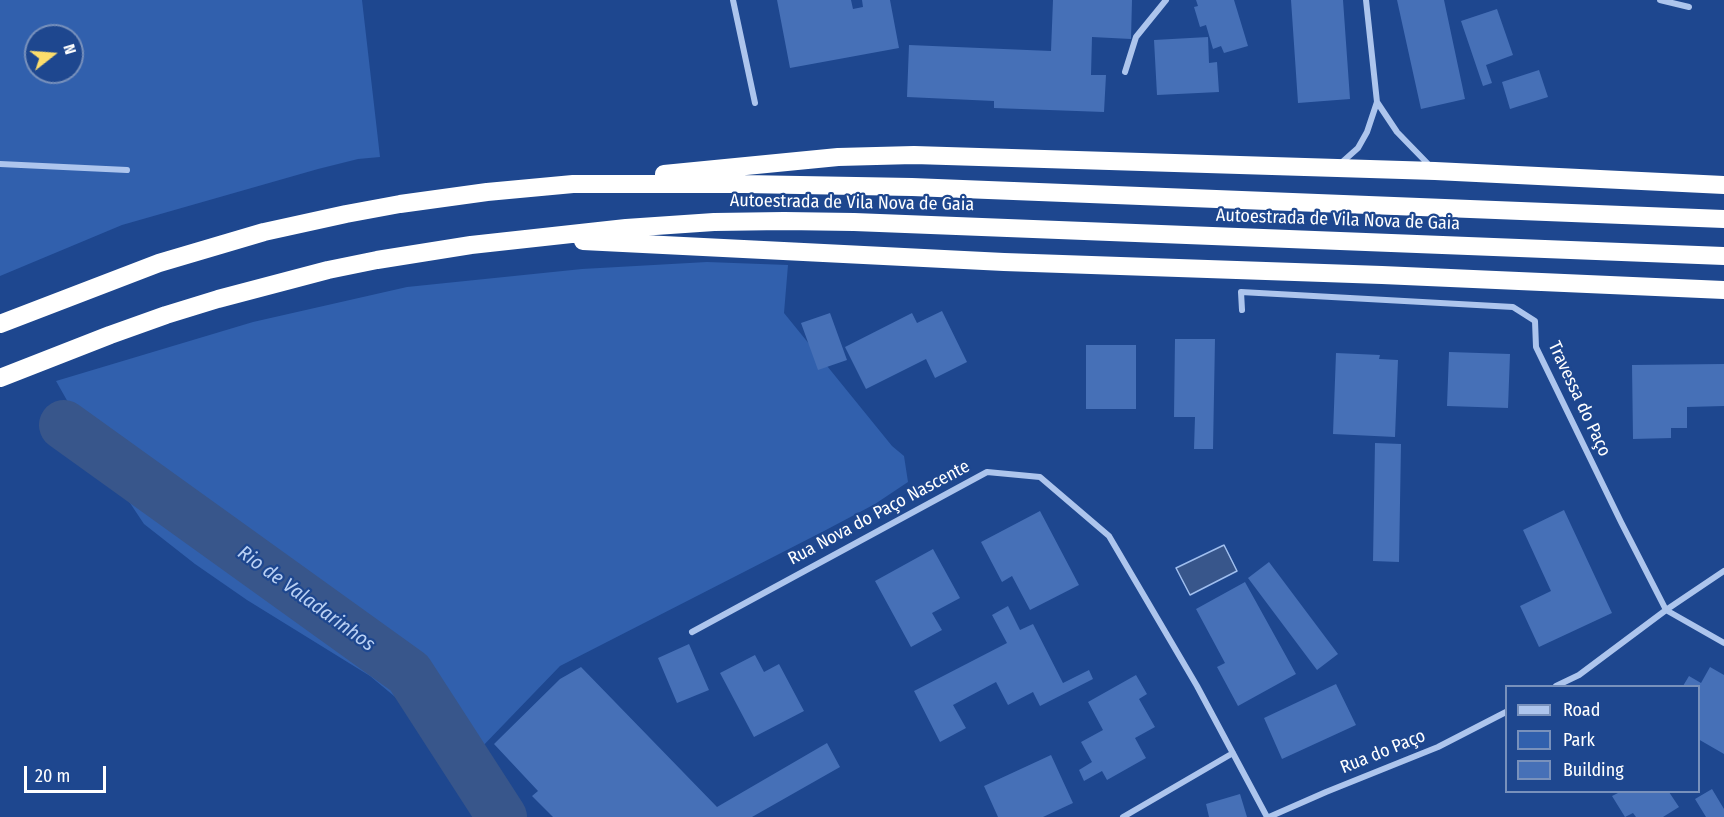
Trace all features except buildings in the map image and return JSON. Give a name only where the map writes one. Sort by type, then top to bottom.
[{"type":"highway","points":[[573,184],[838,157],[914,155],[1435,171],[1724,185]]},
{"type":"highway","name":"Autoestrada de Vila Nova de Gaia","points":[[0,324],[159,263],[264,232],[400,204],[487,192],[573,184],[912,187],[1724,219]]},
{"type":"highway","name":"Autoestrada de Vila Nova de Gaia","points":[[0,378],[166,315],[274,283],[376,260],[471,244],[626,228],[784,220],[1724,256]]},
{"type":"highway","points":[[527,238],[1004,262],[1724,290]]},
{"type":"street","points":[[733,0],[755,103]]},
{"type":"street","points":[[1125,72],[1136,37],[1166,0]]},
{"type":"street","points":[[1335,168],[1358,148],[1367,132],[1377,102],[1366,0]]},
{"type":"street","points":[[1660,0],[1689,7]]},
{"type":"street","points":[[1377,102],[1397,132],[1435,171]]},
{"type":"street","points":[[0,164],[127,170]]},
{"type":"street","name":"Travessa do Paço","points":[[1242,310],[1241,292],[1513,307],[1535,321],[1536,347],[1666,610]]},
{"type":"street","name":"Rua Nova do Paço Nascente","points":[[692,632],[987,472],[1040,477],[1109,536],[1197,686],[1268,817]]},
{"type":"street","points":[[1560,685],[1579,675],[1666,610],[1724,571]]},
{"type":"street","points":[[1666,610],[1724,643]]},
{"type":"street","name":"Rua do Paço","points":[[1268,817],[1438,747],[1505,713]]},
{"type":"street","points":[[1123,817],[1233,753]]},
{"type":"green space","points":[[0,0],[362,0],[380,157],[358,159],[318,169],[122,225],[0,276]]},
{"type":"green space","points":[[707,262],[788,265],[784,313],[892,446],[904,456],[908,482],[875,504],[824,531],[560,666],[478,751],[425,719],[370,676],[247,600],[195,564],[144,524],[98,455],[56,381],[253,322],[407,287],[582,269]]},
{"type":"shaded area","points":[[1224,545],[1237,571],[1190,595],[1176,568]]},
{"type":"waterway","name":"Rio de Valadarinhos","points":[[64,425],[409,673],[502,817]]}]
